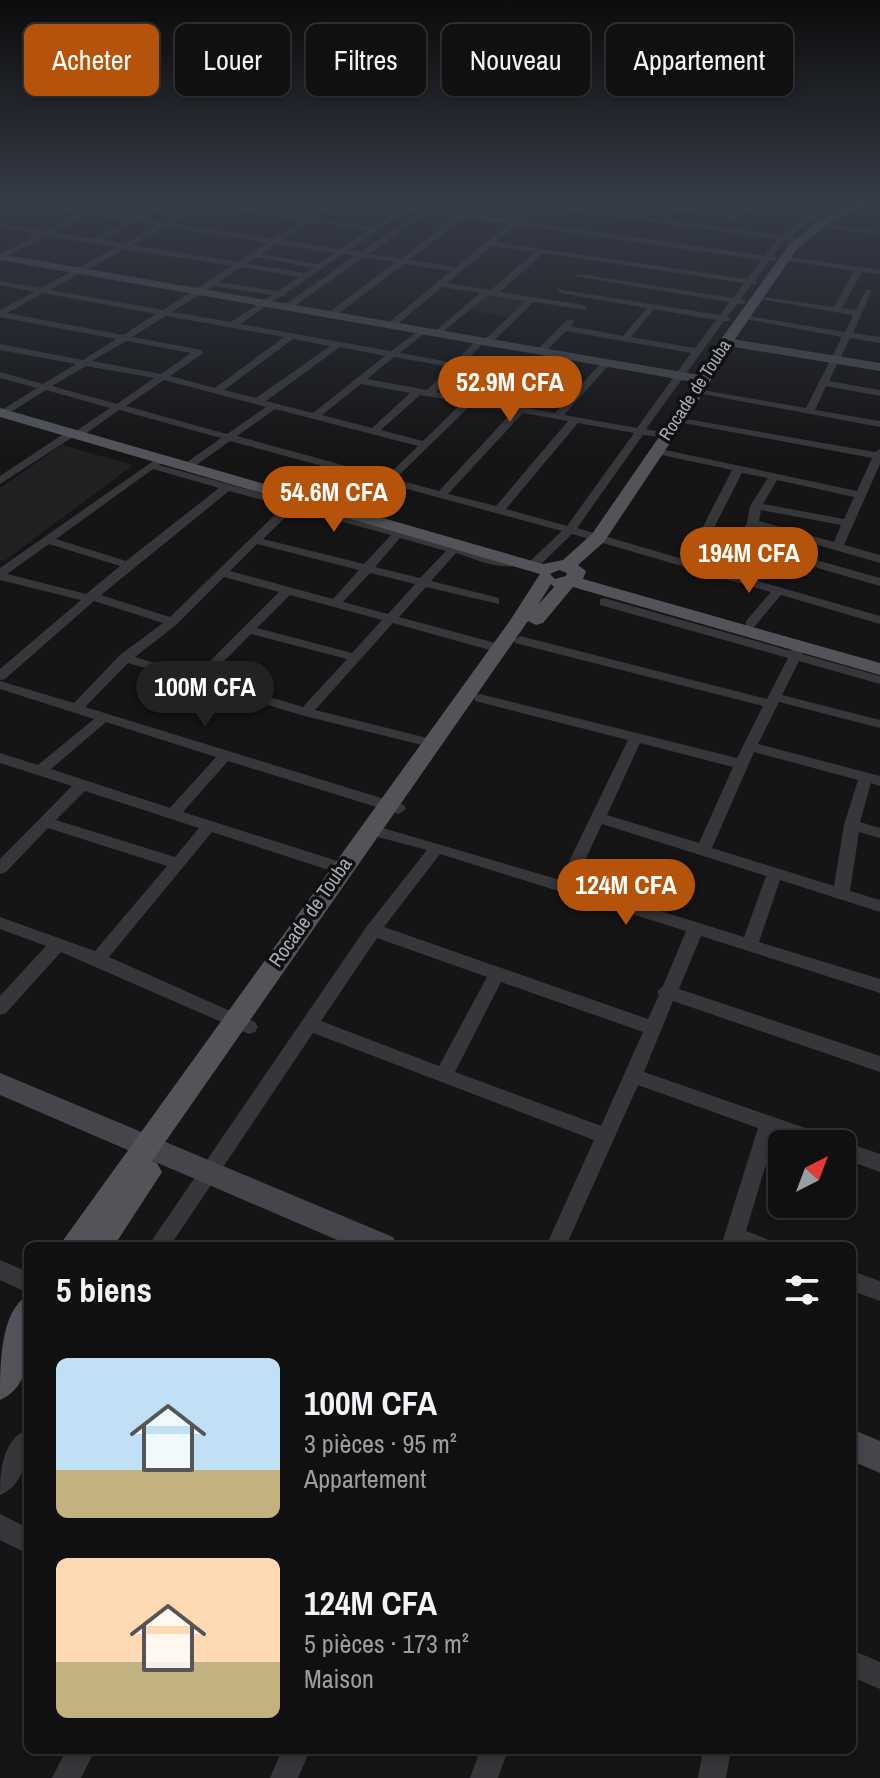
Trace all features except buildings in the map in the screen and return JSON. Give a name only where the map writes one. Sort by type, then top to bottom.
[{"type":"main road","name":"Rocade de Touba","points":[[242,1024],[341,868],[480,698],[553,572],[598,538],[767,284]]},
{"type":"main road","points":[[1,413],[75,434],[156,463],[187,467],[295,502],[553,572],[797,650],[880,669]]},
{"type":"main road","points":[[553,572],[606,582],[880,662]]},
{"type":"main road","name":"Rocade de Touba","points":[[77,1242],[153,1149],[383,833],[393,808],[430,743],[509,644]]},
{"type":"main road","name":"Rocade de Touba","points":[[98,1242],[153,1149]]},
{"type":"main road","points":[[0,1350],[24,1317]]},
{"type":"main road","points":[[0,1383],[24,1349]]},
{"type":"street","points":[[6,284],[584,389]]},
{"type":"street","points":[[0,314],[53,284]]},
{"type":"street","points":[[157,284],[268,304],[285,301],[313,284]]},
{"type":"street","points":[[1,413],[210,284]]},
{"type":"street","points":[[216,284],[331,315],[681,376],[701,386],[880,424]]},
{"type":"street","points":[[285,301],[301,284]]},
{"type":"street","points":[[331,315],[372,284]]},
{"type":"street","points":[[391,325],[440,284],[583,308]]},
{"type":"street","points":[[438,333],[500,284]]},
{"type":"street","points":[[551,303],[568,284]]},
{"type":"street","points":[[628,284],[734,301],[859,313]]},
{"type":"street","points":[[553,572],[570,530],[746,284]]},
{"type":"street","points":[[837,309],[850,284]]},
{"type":"street","points":[[809,411],[859,313],[875,292],[848,288]]},
{"type":"street","points":[[560,291],[880,340]]},
{"type":"street","points":[[541,351],[595,297]]},
{"type":"street","points":[[431,392],[455,364],[532,300]]},
{"type":"street","points":[[233,325],[268,304]]},
{"type":"street","points":[[626,338],[652,307]]},
{"type":"street","points":[[0,314],[198,350],[198,353],[117,407],[1,479]]},
{"type":"street","points":[[564,328],[697,351]]},
{"type":"street","points":[[315,416],[422,331]]},
{"type":"street","points":[[217,391],[291,336]]},
{"type":"street","points":[[726,342],[880,367]]},
{"type":"street","points":[[259,401],[337,345]]},
{"type":"street","points":[[0,347],[162,377],[423,444]]},
{"type":"street","points":[[558,416],[606,363]]},
{"type":"street","points":[[0,375],[570,530],[880,620]]},
{"type":"street","points":[[360,381],[666,436]]},
{"type":"street","points":[[823,383],[880,393]]},
{"type":"street","points":[[373,432],[419,390]]},
{"type":"street","points":[[387,481],[471,400]]},
{"type":"street","points":[[187,467],[274,405]]},
{"type":"street","points":[[441,495],[521,409]]},
{"type":"street","points":[[678,419],[879,454],[838,545]]},
{"type":"street","points":[[498,511],[575,420]]},
{"type":"street","points":[[656,451],[862,495]]},
{"type":"street","points":[[3,571],[156,463],[398,534],[456,547],[306,712]]},
{"type":"street","points":[[689,566],[739,468]]},
{"type":"street","points":[[723,575],[753,523],[756,506],[775,475]]},
{"type":"street","points":[[0,676],[128,565],[228,486]]},
{"type":"street","points":[[76,709],[125,658],[172,622],[295,502]]},
{"type":"street","points":[[756,506],[849,523]]},
{"type":"street","points":[[753,523],[879,555]]},
{"type":"street","points":[[336,603],[398,534]]},
{"type":"street","points":[[47,540],[128,565]]},
{"type":"street","points":[[254,540],[495,601]]},
{"type":"street","points":[[741,542],[880,582]]},
{"type":"street","points":[[3,571],[172,622]]},
{"type":"street","points":[[223,573],[393,618],[880,724]]},
{"type":"street","points":[[198,680],[287,591]]},
{"type":"street","points":[[750,624],[778,591]]},
{"type":"street","points":[[604,602],[797,650],[880,680]]},
{"type":"street","points":[[248,629],[353,657]]},
{"type":"street","points":[[703,851],[741,764],[797,650]]},
{"type":"street","points":[[125,658],[306,712],[430,743]]},
{"type":"street","points":[[0,685],[393,808]]},
{"type":"street","points":[[480,698],[741,764]]},
{"type":"street","points":[[40,771],[104,717]]},
{"type":"street","points":[[565,887],[635,739]]},
{"type":"street","points":[[752,747],[873,779],[852,825],[841,895]]},
{"type":"street","points":[[173,814],[225,755]]},
{"type":"street","points":[[0,775],[7,761],[341,868]]},
{"type":"street","points":[[0,868],[82,785]]},
{"type":"street","points":[[597,817],[880,906]]},
{"type":"street","points":[[45,822],[177,863]]},
{"type":"street","points":[[852,825],[880,833]]},
{"type":"street","points":[[98,959],[209,826]]},
{"type":"street","points":[[383,833],[437,847],[880,986]]},
{"type":"street","points":[[161,1242],[373,930],[437,847]]},
{"type":"street","points":[[749,945],[774,875]]},
{"type":"street","points":[[0,923],[98,959],[242,1024]]},
{"type":"street","points":[[558,1242],[696,928]]},
{"type":"street","points":[[373,930],[653,1028]]},
{"type":"street","points":[[0,1008],[59,943]]},
{"type":"street","points":[[445,1073],[497,973]]},
{"type":"street","points":[[666,992],[880,1064]]},
{"type":"street","points":[[308,1024],[445,1073],[605,1136]]},
{"type":"street","points":[[633,1076],[790,1130]]},
{"type":"street","points":[[0,1084],[364,1242]]},
{"type":"street","points":[[733,1241],[769,1122]]},
{"type":"street","points":[[856,1154],[880,1163]]},
{"type":"street","points":[[0,1270],[24,1281]]},
{"type":"street","points":[[856,1282],[880,1291]]},
{"type":"street","points":[[0,1483],[24,1447]]},
{"type":"street","points":[[856,1447],[880,1457]]},
{"type":"street","points":[[0,1526],[24,1540]]},
{"type":"street","points":[[856,1665],[880,1676]]},
{"type":"street","points":[[66,1778],[79,1754]]},
{"type":"street","points":[[484,1778],[493,1754]]},
{"type":"street","points":[[712,1778],[716,1754]]},
{"type":"shaded area","points":[[487,294],[530,301],[512,317],[469,310]]},
{"type":"shaded area","points":[[62,445],[133,465],[4,561],[0,560],[0,488]]}]
